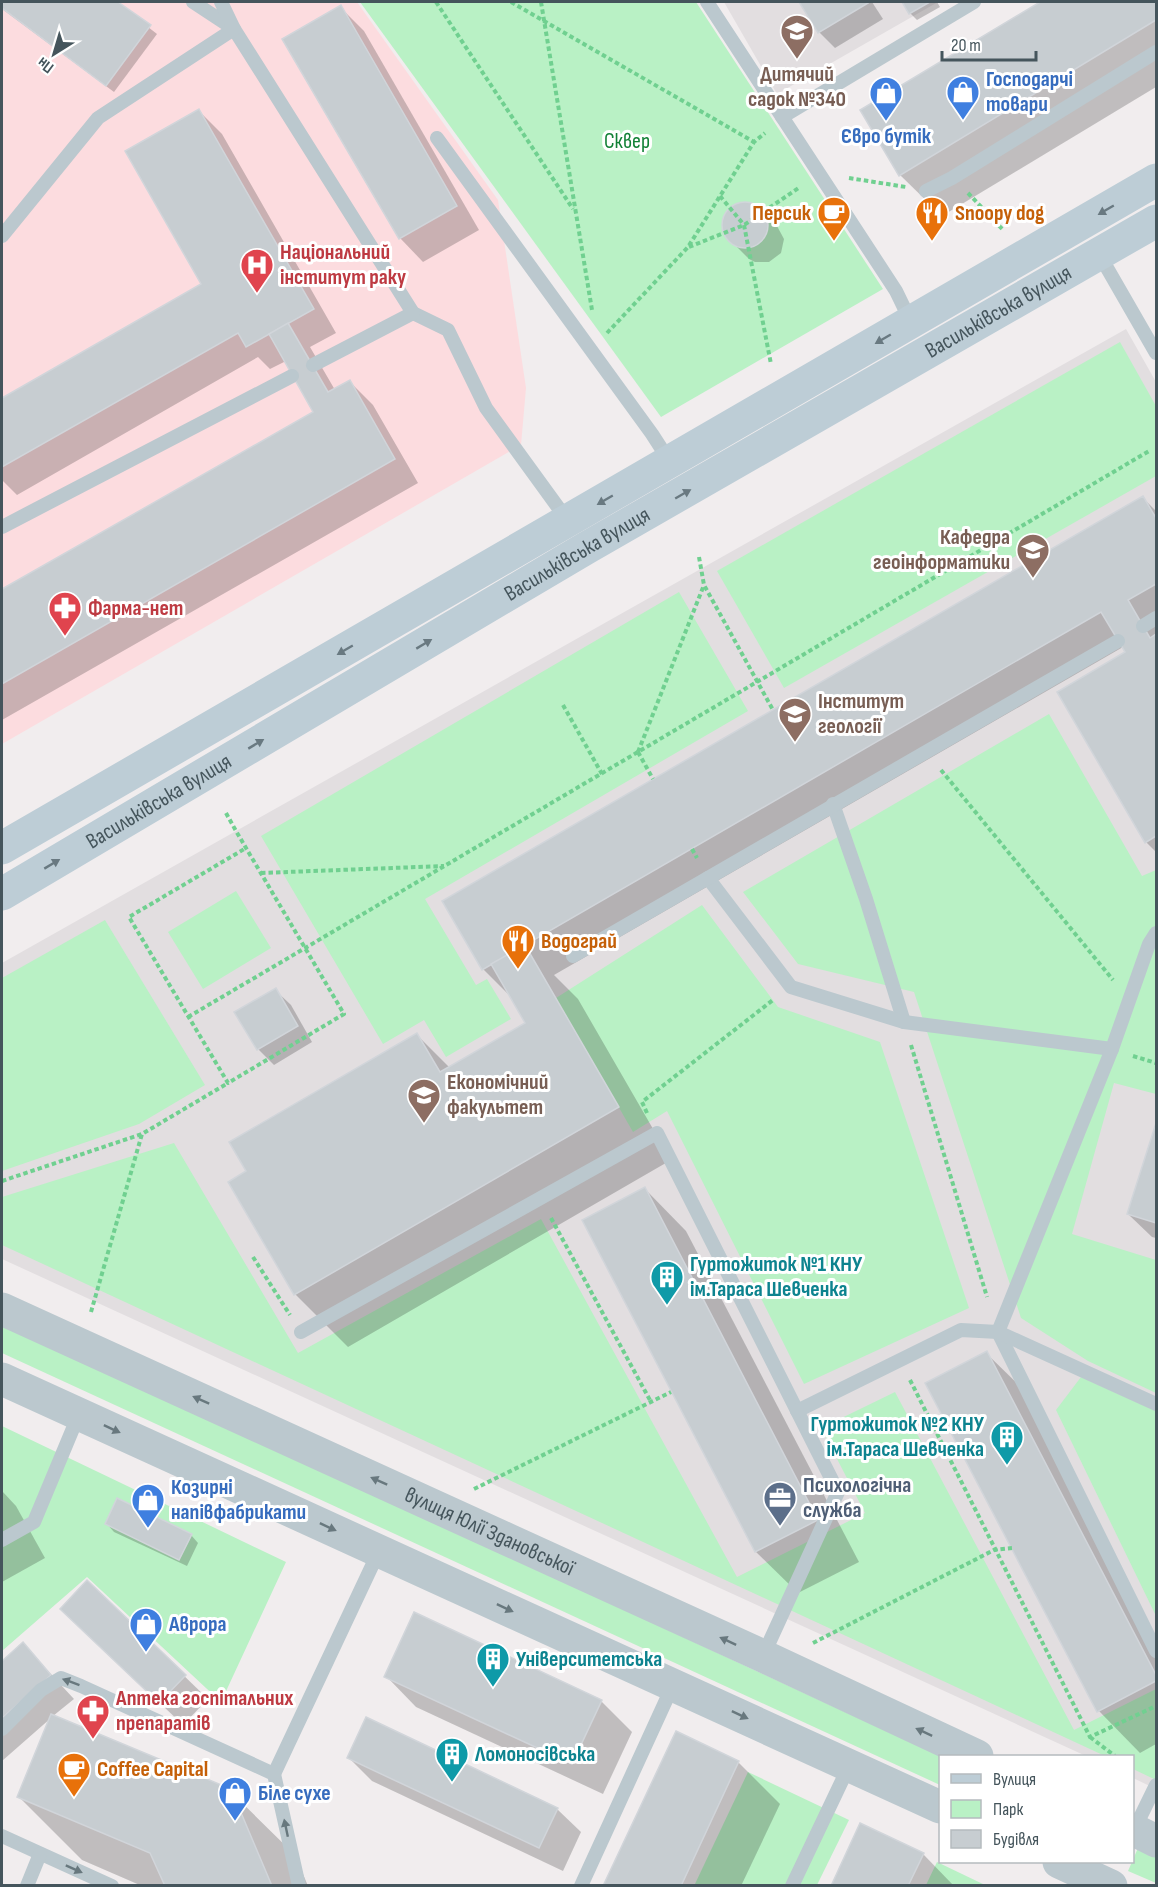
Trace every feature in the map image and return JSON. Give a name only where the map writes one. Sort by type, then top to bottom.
[{"type":"main road","name":"Васильківська вулиця","points":[[2,848],[1156,180]]},
{"type":"main road","name":"Васильківська вулиця","points":[[2,894],[578,553],[1156,221]]},
{"type":"street","name":"вулиця Юлії Здановської","points":[[2,1309],[975,1755]]},
{"type":"street","points":[[2,1379],[939,1807]]},
{"type":"street","points":[[1061,1863],[1111,1886]]},
{"type":"lane","points":[[193,2],[234,29]]},
{"type":"lane","points":[[221,2],[234,29],[412,313],[448,330],[486,408],[568,521]]},
{"type":"lane","points":[[707,2],[896,291],[911,322]]},
{"type":"lane","points":[[782,117],[974,2]]},
{"type":"lane","points":[[2,236],[98,118],[234,29]]},
{"type":"lane","points":[[926,191],[952,178],[1156,52]]},
{"type":"lane","points":[[437,138],[670,462]]},
{"type":"lane","points":[[1099,254],[1156,353]]},
{"type":"lane","points":[[312,365],[412,313]]},
{"type":"lane","points":[[2,527],[292,376]]},
{"type":"lane","points":[[1143,626],[1156,618]]},
{"type":"lane","points":[[573,956],[1118,640]]},
{"type":"lane","points":[[833,804],[866,899],[904,1022]]},
{"type":"lane","points":[[708,878],[790,987],[904,1022],[1112,1049]]},
{"type":"lane","points":[[1156,933],[1149,944],[1112,1049],[998,1332],[1156,1651]]},
{"type":"lane","points":[[302,1332],[657,1133],[838,1492],[763,1656]]},
{"type":"lane","points":[[797,1411],[961,1330],[998,1332],[1156,1404]]},
{"type":"lane","points":[[2,1540],[34,1522],[80,1414]]},
{"type":"lane","points":[[299,1886],[274,1774],[379,1551]]},
{"type":"lane","points":[[2,1729],[42,1690],[61,1678],[274,1774]]},
{"type":"lane","points":[[581,1886],[673,1685]]},
{"type":"lane","points":[[792,1886],[849,1765]]},
{"type":"lane","points":[[1141,1833],[1156,1785]]},
{"type":"lane","points":[[2,1836],[112,1886]]},
{"type":"lane","points":[[27,1886],[40,1854]]},
{"type":"path","points":[[436,2],[575,212]]},
{"type":"path","points":[[511,2],[754,142],[688,247],[605,335]]},
{"type":"path","points":[[540,2],[593,321]]},
{"type":"path","points":[[688,247],[744,225],[820,174],[926,191]]},
{"type":"path","points":[[952,178],[1005,231]]},
{"type":"path","points":[[720,196],[744,225],[771,364]]},
{"type":"path","points":[[188,1017],[1149,451]]},
{"type":"path","points":[[699,557],[704,585],[773,710]]},
{"type":"path","points":[[638,752],[704,585]]},
{"type":"path","points":[[563,705],[602,774]]},
{"type":"path","points":[[926,751],[1130,1001]]},
{"type":"path","points":[[638,752],[653,779]]},
{"type":"path","points":[[2,1181],[142,1134],[344,1014],[226,813]]},
{"type":"path","points":[[228,1083],[129,916],[246,848]]},
{"type":"path","points":[[261,873],[445,866]]},
{"type":"path","points":[[657,1133],[642,1102],[790,987]]},
{"type":"path","points":[[904,1022],[998,1332]]},
{"type":"path","points":[[91,1312],[142,1134]]},
{"type":"path","points":[[540,1198],[651,1402]]},
{"type":"path","points":[[253,1257],[302,1332]]},
{"type":"path","points":[[900,1361],[1090,1737],[1114,1755]]},
{"type":"path","points":[[471,1491],[671,1392]]},
{"type":"path","points":[[804,1647],[994,1550],[1012,1548]]},
{"type":"path","points":[[1090,1737],[1156,1706]]},
{"type":"shaded area","name":"Національний інститут раку","points":[[2,2],[357,2],[498,200],[526,388],[521,445],[2,744]]},
{"type":"shaded area","name":"Дитячий садок №340","points":[[724,2],[938,2],[777,94]]},
{"type":"shaded area","points":[[1126,329],[1156,382],[1156,1789],[1134,1778],[1134,1755],[1084,1755],[2,1259],[2,963]]},
{"type":"green space","name":"Сквер","points":[[360,2],[696,2],[883,289],[661,417]]},
{"type":"green space","points":[[1120,342],[1156,406],[1156,476],[784,688],[717,571]]},
{"type":"green space","points":[[679,592],[748,711],[425,899],[476,985],[487,979],[511,1019],[446,1057],[424,1020],[383,1044],[261,836]]},
{"type":"green space","points":[[1049,714],[1142,876],[1156,870],[1156,1094],[1114,1083],[1072,1234],[1156,1260],[1156,1393],[1088,1361],[1021,1318],[914,992],[798,964],[743,892]]},
{"type":"green space","points":[[236,891],[271,948],[203,989],[168,932]]},
{"type":"green space","points":[[702,905],[778,1007],[880,1042],[969,1308],[804,1384],[667,1111],[633,1132],[556,998]]},
{"type":"green space","points":[[105,920],[205,1085],[139,1124],[2,1171],[2,978]]},
{"type":"green space","points":[[174,1143],[298,1353],[541,1219],[737,1577],[865,1513],[821,1428],[895,1392],[1074,1730],[1156,1689],[1156,1780],[1134,1769],[1134,1755],[1103,1755],[2,1245],[2,1197]]},
{"type":"green space","points":[[2,1321],[939,1756],[939,1785],[2,1353]]},
{"type":"green space","points":[[1081,1377],[1156,1411],[1156,1616],[1056,1410]]},
{"type":"green space","points":[[2,1426],[286,1562],[221,1702],[87,1577],[2,1651]]},
{"type":"green space","points":[[748,1772],[849,1820],[817,1885],[694,1886]]},
{"type":"green space","points":[[1138,1848],[1156,1857],[1156,1883],[1128,1871],[1131,1863],[1134,1863]]},
{"type":"green space","points":[[937,1862],[985,1885],[926,1885]]},
{"type":"building","points":[[2,2],[118,2],[151,25],[106,86],[2,8]]},
{"type":"building","points":[[799,2],[867,2],[868,3],[818,33]]},
{"type":"building","points":[[902,2],[930,2],[909,14]]},
{"type":"building","points":[[1040,2],[1156,2],[1156,20],[899,176],[860,110]]},
{"type":"building","points":[[341,5],[457,206],[399,239],[282,39]]},
{"type":"building","points":[[199,109],[314,309],[246,347],[238,333],[2,467],[2,398],[201,284],[125,151]]},
{"type":"building","points":[[745,202],[754,203],[761,209],[767,216],[767,234],[761,241],[754,247],[745,248],[736,247],[729,241],[723,234],[722,225],[723,216],[729,209],[736,203]]},
{"type":"building","points":[[288,323],[328,392],[350,380],[395,459],[2,684],[2,589],[313,412],[269,334]]},
{"type":"building","name":"Інститут геології","points":[[1143,496],[1156,518],[1156,584],[1128,600],[1150,638],[1156,634],[1156,836],[1145,843],[1057,692],[1125,652],[1101,612],[482,970],[442,901]]},
{"type":"building","name":"Економічний факультет","points":[[525,945],[619,1107],[294,1295],[228,1182],[246,1171],[229,1142],[417,1033],[440,1072],[525,1023],[491,964]]},
{"type":"building","points":[[276,988],[298,1026],[257,1050],[234,1012]]},
{"type":"building","points":[[1156,1123],[1156,1223],[1127,1214]]},
{"type":"building","name":"Гуртожиток №1 КНУ ім.Тараса Шевченка","points":[[645,1187],[818,1520],[755,1552],[582,1220]]},
{"type":"building","name":"Гуртожиток №2 КНУ ім.Тараса Шевченка","points":[[987,1351],[1156,1675],[1156,1681],[1097,1712],[925,1383]]},
{"type":"building","name":"Козирні напівфабрикати","points":[[117,1498],[192,1534],[179,1560],[105,1524]]},
{"type":"building","points":[[87,1580],[186,1675],[159,1703],[60,1609]]},
{"type":"building","name":"Університетська","points":[[414,1612],[602,1700],[572,1764],[384,1677]]},
{"type":"building","points":[[23,1642],[51,1675],[2,1718],[2,1661]]},
{"type":"building","points":[[51,1714],[231,1789],[272,1886],[165,1886],[150,1853],[17,1797]]},
{"type":"building","name":"Ломоносівська","points":[[366,1717],[558,1808],[539,1848],[347,1758]]},
{"type":"building","points":[[676,1731],[739,1761],[681,1886],[603,1886]]},
{"type":"building","points":[[860,1823],[924,1853],[908,1886],[831,1886]]},
{"type":"place","name":"Дитячий садок №340","points":[[797,60]]},
{"type":"place","name":"Господарчі товари","points":[[963,121]]},
{"type":"place","name":"Євро бутік","points":[[886,122]]},
{"type":"place","name":"Персик","points":[[834,242]]},
{"type":"place","name":"Snoopy dog","points":[[932,242]]},
{"type":"place","name":"Національний інститут раку","points":[[257,294]]},
{"type":"place","name":"Кафедра геоінформатики","points":[[1033,579]]},
{"type":"place","name":"Фарма-нет","points":[[65,637]]},
{"type":"place","name":"Інститут геології","points":[[795,743]]},
{"type":"place","name":"Водограй","points":[[518,970]]},
{"type":"place","name":"Економічний факультет","points":[[424,1124]]},
{"type":"place","name":"Гуртожиток №1 КНУ ім.Тараса Шевченка","points":[[667,1306]]},
{"type":"place","name":"Гуртожиток №2 КНУ ім.Тараса Шевченка","points":[[1007,1466]]},
{"type":"place","name":"Психологічна служба","points":[[780,1527]]},
{"type":"place","name":"Козирні напівфабрикати","points":[[148,1529]]},
{"type":"place","name":"Аврора","points":[[146,1653]]},
{"type":"place","name":"Університетська","points":[[493,1688]]},
{"type":"place","name":"Аптека госпітальних препаратів","points":[[93,1740]]},
{"type":"place","name":"Ломоносівська","points":[[452,1783]]},
{"type":"place","name":"Coffee Capital","points":[[74,1798]]},
{"type":"place","name":"Біле сухе","points":[[235,1822]]}]
